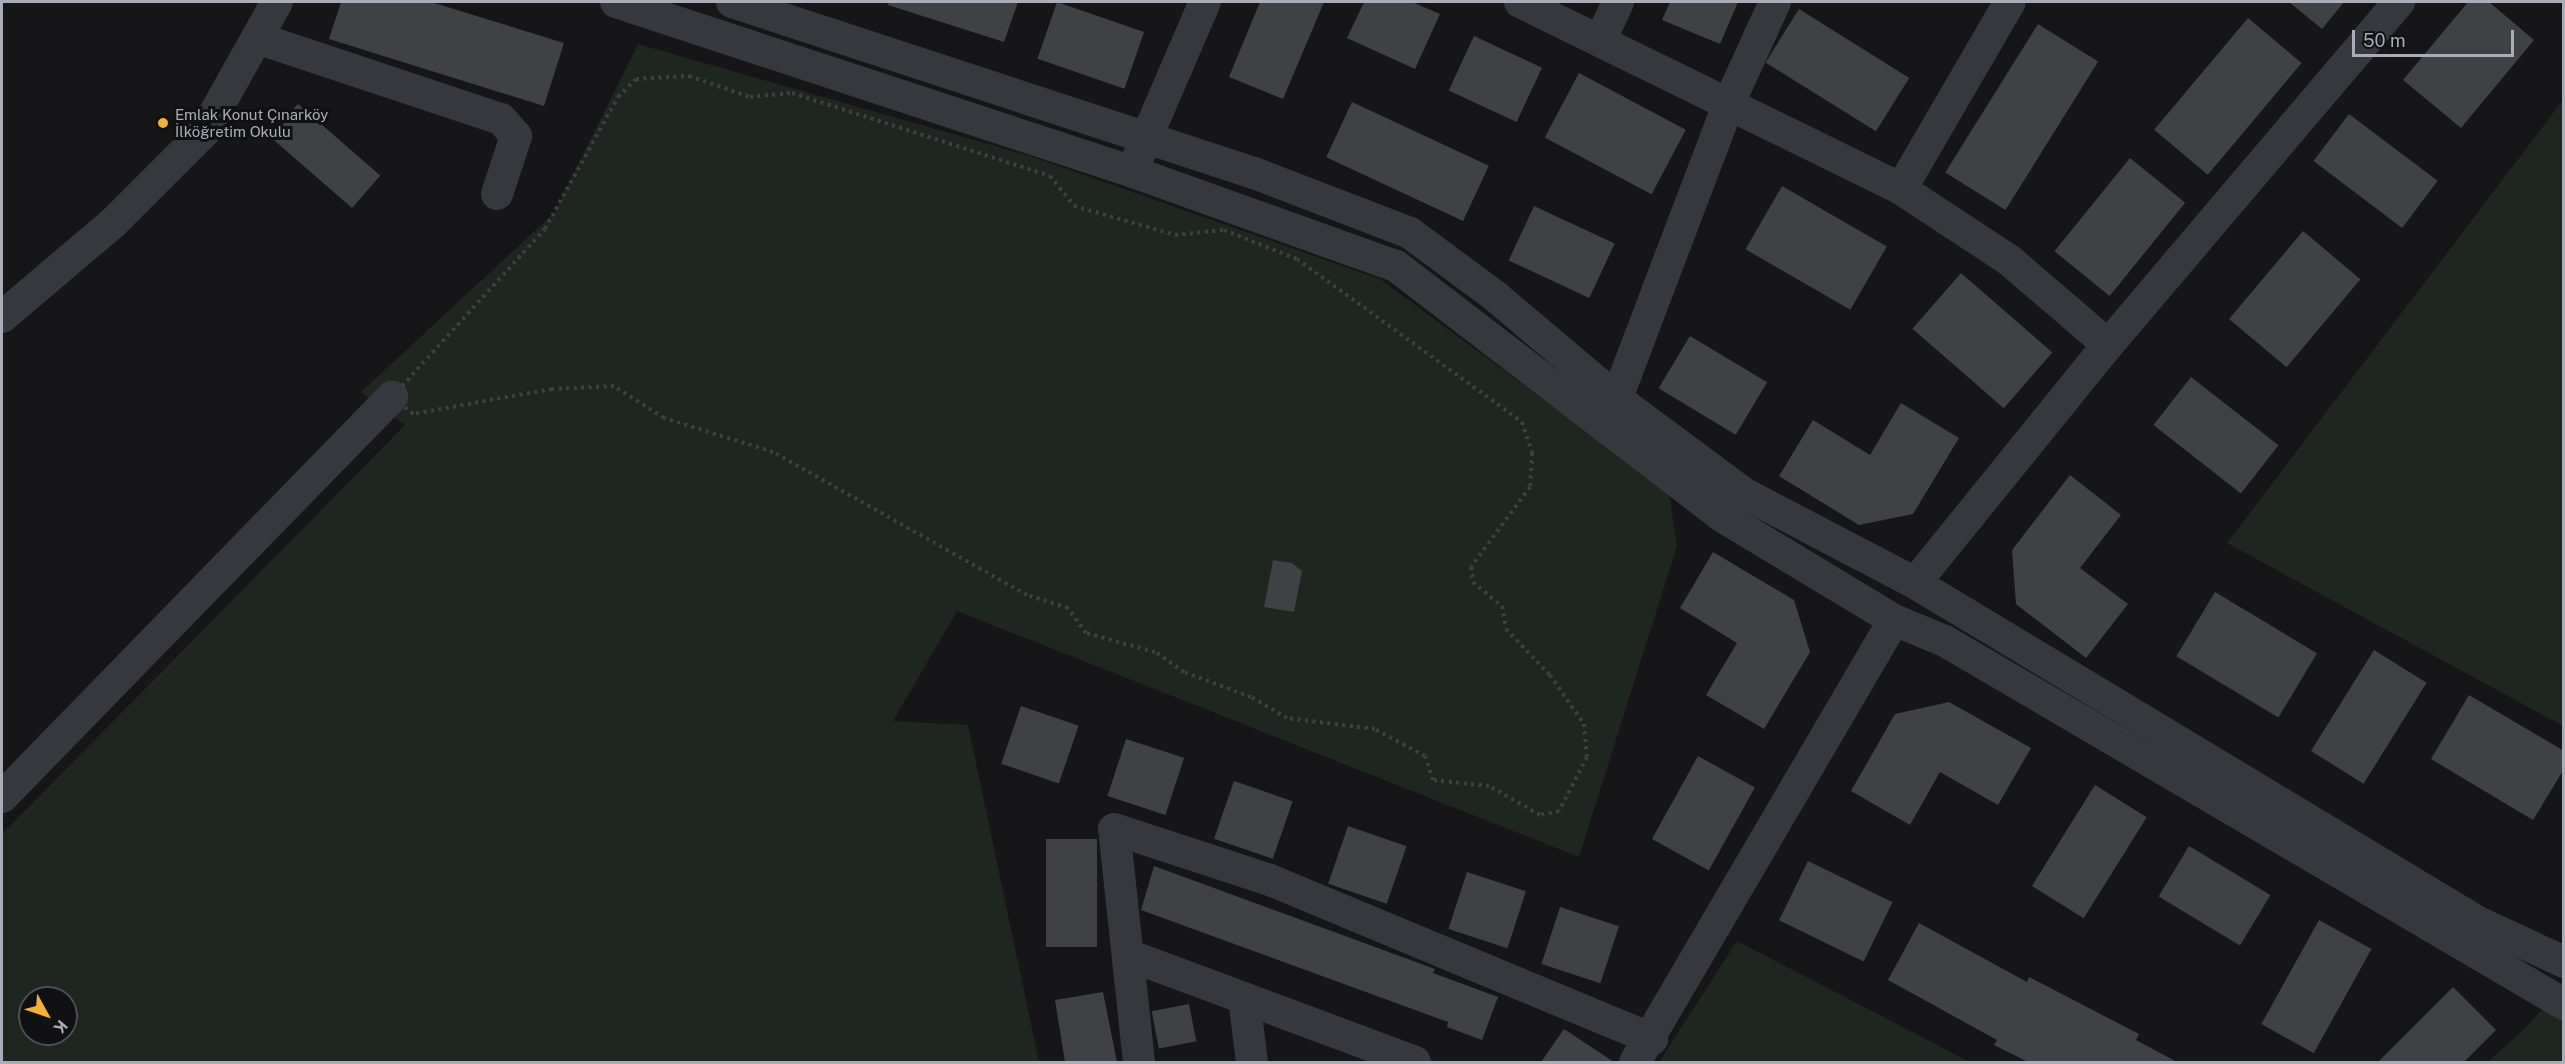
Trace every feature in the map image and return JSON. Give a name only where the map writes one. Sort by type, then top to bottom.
[{"type":"street","points":[[2,317],[113,223],[204,132],[260,39],[277,2]]},
{"type":"street","points":[[616,2],[1133,172],[1396,267],[1611,413],[1745,494],[1915,583],[2478,922],[2564,962]]},
{"type":"street","points":[[732,2],[1146,137],[1410,233],[1495,296],[1611,413],[1720,515],[1894,620],[1945,641],[2564,1004]]},
{"type":"street","points":[[1133,172],[1205,2]]},
{"type":"street","points":[[1520,2],[1901,189],[2009,260],[2108,345]]},
{"type":"street","points":[[1600,41],[1618,2]]},
{"type":"street","points":[[1611,413],[1729,103],[1775,2]]},
{"type":"street","points":[[1901,189],[2010,2]]},
{"type":"street","points":[[1915,583],[2108,345],[2399,2]]},
{"type":"street","points":[[260,39],[501,119],[516,136],[497,194]]},
{"type":"street","points":[[2,797],[392,397]]},
{"type":"street","points":[[1894,620],[1883,606],[1887,588],[1897,581],[1915,583]]},
{"type":"street","points":[[1139,1062],[1114,828],[1270,880],[1644,1051],[1894,620]]},
{"type":"street","points":[[1128,955],[1415,1062]]},
{"type":"street","points":[[1244,998],[1252,1062]]},
{"type":"path","points":[[689,76],[750,97],[792,93],[1050,176],[1074,206],[1175,235],[1224,230],[1297,259],[1522,422],[1532,453],[1530,487],[1471,567],[1473,582],[1502,606],[1506,629],[1550,675],[1584,724],[1587,757],[1559,812],[1540,815],[1489,786],[1433,780],[1425,756],[1376,729],[1287,718],[1251,697],[1184,672],[1155,652],[1086,633],[1068,608],[1027,595],[773,452],[664,418],[614,386],[552,389],[413,414],[392,397],[545,229],[618,97],[636,79],[689,76]]},
{"type":"shaded area","points":[[638,44],[1030,156],[1380,279],[1669,492],[1677,546],[1579,857],[957,611],[893,721],[968,725],[1039,1062],[2,1062],[2,834],[405,425],[361,392],[554,213]]},
{"type":"shaded area","points":[[2563,100],[2563,726],[2227,543]]},
{"type":"shaded area","points":[[1737,941],[1970,1062],[1659,1062]]},
{"type":"shaded area","points":[[2563,988],[2563,1062],[2488,1062],[2522,1031]]},
{"type":"building","points":[[341,2],[431,2],[564,43],[544,106],[329,39]]},
{"type":"building","points":[[889,2],[1018,2],[1004,42],[888,5]]},
{"type":"building","points":[[1057,2],[1144,32],[1124,89],[1037,59]]},
{"type":"building","points":[[1260,2],[1324,2],[1283,99],[1229,77]]},
{"type":"building","points":[[1364,2],[1412,2],[1440,14],[1415,69],[1347,38]]},
{"type":"building","points":[[1670,2],[1738,2],[1720,44],[1662,20]]},
{"type":"building","points":[[2289,2],[2344,2],[2322,29]]},
{"type":"building","points":[[2468,2],[2489,2],[2534,40],[2461,128],[2403,80]]},
{"type":"building","points":[[1799,9],[1909,78],[1876,131],[1766,62]]},
{"type":"building","points":[[2248,18],[2302,63],[2208,175],[2154,130]]},
{"type":"building","points":[[2038,24],[2098,62],[2005,210],[1945,172]]},
{"type":"building","points":[[1474,36],[1542,68],[1517,122],[1449,90]]},
{"type":"building","points":[[1579,73],[1686,130],[1652,194],[1545,137]]},
{"type":"building","points":[[1352,102],[1489,166],[1463,221],[1326,157]]},
{"type":"building","points":[[298,104],[380,176],[352,208],[270,136]]},
{"type":"building","points":[[2349,114],[2438,181],[2402,228],[2313,161]]},
{"type":"building","points":[[2130,158],[2185,203],[2110,296],[2054,251]]},
{"type":"building","points":[[1782,186],[1887,246],[1850,310],[1746,249]]},
{"type":"building","points":[[1534,206],[1615,244],[1589,298],[1509,260]]},
{"type":"building","points":[[2303,231],[2360,279],[2287,367],[2229,319]]},
{"type":"building","points":[[1961,273],[2052,352],[2004,408],[1912,329]]},
{"type":"building","points":[[1690,336],[1767,382],[1736,435],[1659,388]]},
{"type":"building","points":[[2191,377],[2278,445],[2241,493],[2153,425]]},
{"type":"building","points":[[1901,403],[1959,438],[1913,514],[1859,525],[1779,476],[1813,420],[1870,455]]},
{"type":"building","points":[[2070,475],[2121,515],[2080,568],[2128,604],[2086,658],[2016,604],[2012,550]]},
{"type":"building","points":[[1713,552],[1794,600],[1810,652],[1764,729],[1706,695],[1737,643],[1680,608]]},
{"type":"building","points":[[1273,560],[1292,563],[1302,571],[1294,612],[1264,607]]},
{"type":"building","points":[[2215,592],[2317,653],[2278,718],[2176,656]]},
{"type":"building","points":[[2374,650],[2427,683],[2364,784],[2311,751]]},
{"type":"building","points":[[2469,695],[2564,751],[2564,769],[2533,820],[2431,759]]},
{"type":"building","points":[[1949,702],[2031,748],[1998,805],[1940,772],[1910,825],[1851,791],[1895,714]]},
{"type":"building","points":[[1021,706],[1079,726],[1059,784],[1001,764]]},
{"type":"building","points":[[1126,739],[1184,758],[1165,815],[1107,796]]},
{"type":"building","points":[[1698,756],[1755,788],[1709,871],[1652,839]]},
{"type":"building","points":[[1234,781],[1293,801],[1273,859],[1214,839]]},
{"type":"building","points":[[2095,785],[2147,817],[2084,918],[2032,886]]},
{"type":"building","points":[[1348,826],[1407,846],[1387,904],[1328,884]]},
{"type":"building","points":[[1046,839],[1097,839],[1097,947],[1046,947]]},
{"type":"building","points":[[2189,846],[2270,895],[2240,946],[2159,897]]},
{"type":"building","points":[[1808,861],[1892,902],[1864,962],[1779,920]]},
{"type":"building","points":[[1154,866],[1435,969],[1433,973],[1498,997],[1482,1040],[1447,1027],[1448,1022],[1141,910]]},
{"type":"building","points":[[1467,872],[1526,891],[1507,948],[1448,929]]},
{"type":"building","points":[[1560,907],[1619,926],[1600,983],[1541,964]]},
{"type":"building","points":[[2319,920],[2371,949],[2314,1053],[2261,1024]]},
{"type":"building","points":[[1919,923],[2027,982],[2029,977],[2139,1034],[2136,1040],[2177,1062],[2028,1062],[1994,1045],[1997,1040],[1888,980]]},
{"type":"building","points":[[2453,987],[2496,1030],[2464,1062],[2378,1062]]},
{"type":"building","points":[[1103,992],[1117,1062],[1065,1062],[1055,1000]]},
{"type":"building","points":[[1189,1004],[1196,1041],[1159,1049],[1152,1011]]},
{"type":"building","points":[[1564,1029],[1614,1062],[1541,1062]]},
{"type":"place","name":"Emlak Konut Çınarköy İlköğretim Okulu","points":[[163,123]]}]
